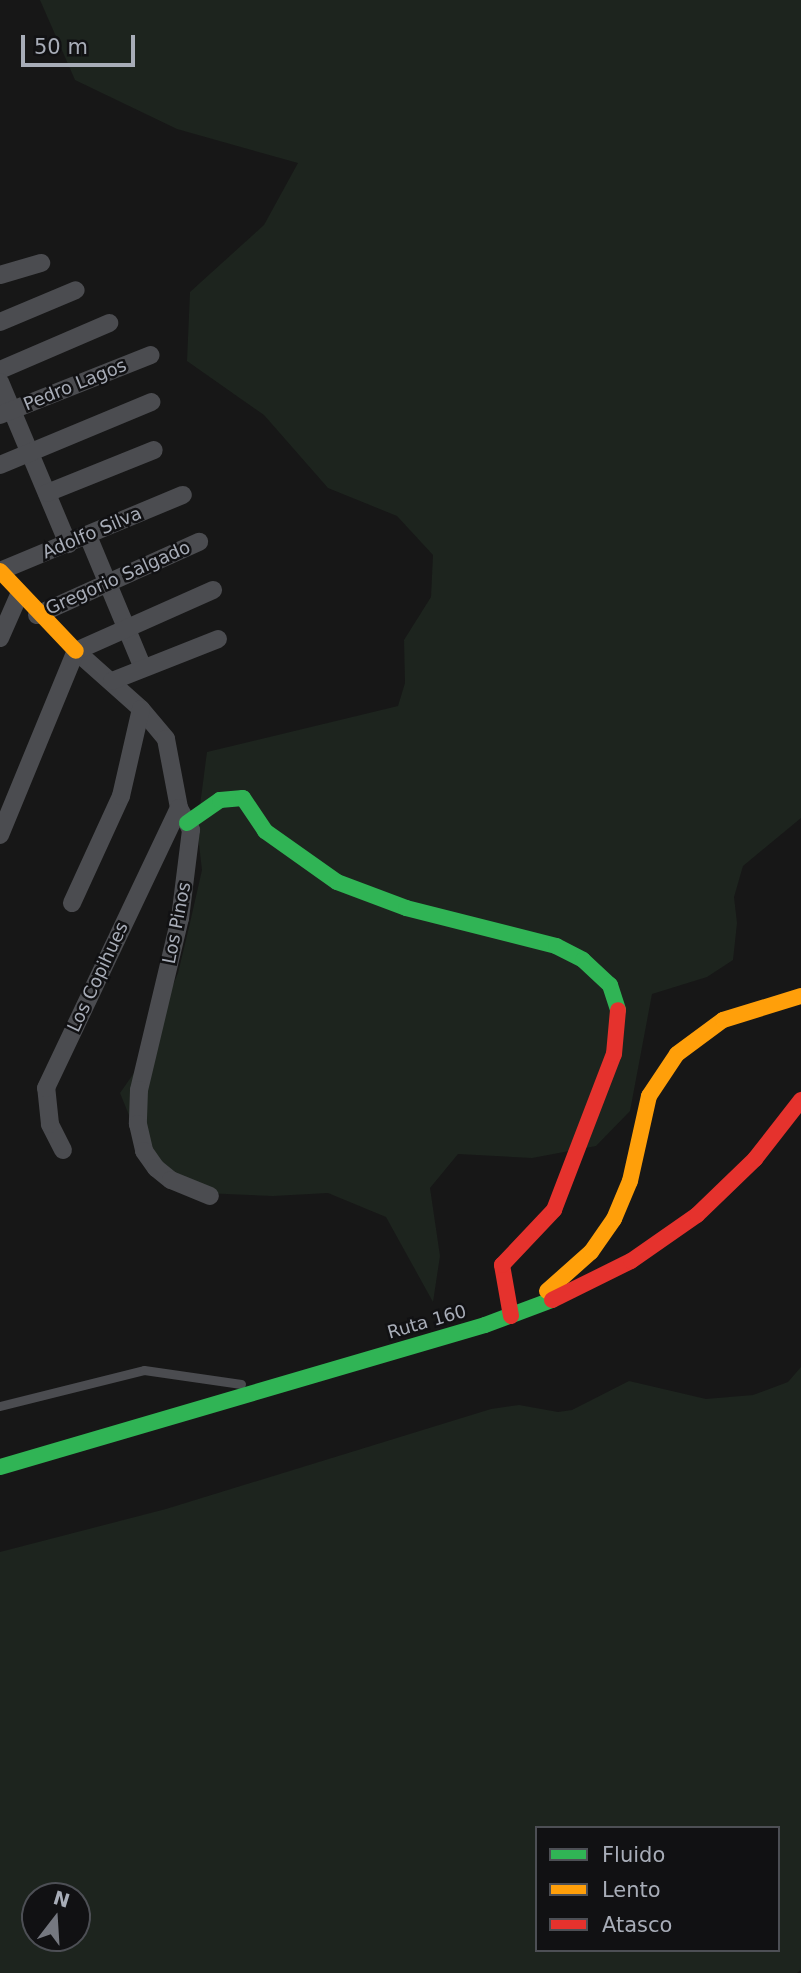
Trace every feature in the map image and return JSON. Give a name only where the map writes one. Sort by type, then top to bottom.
[{"type":"main road","points":[[0,571],[37,615],[76,651]]},
{"type":"main road","points":[[183,815],[220,800],[243,798],[265,831],[337,882],[396,905],[556,946],[583,960],[610,985],[620,1017],[614,1054],[554,1210],[502,1265],[510,1316],[577,1268],[604,1236],[630,1181],[649,1096],[677,1054],[723,1020],[801,996]]},
{"type":"main road","name":"Ruta 160","points":[[0,1466],[510,1316],[585,1287],[671,1235],[732,1184],[801,1100]]},
{"type":"street","points":[[0,275],[41,263]]},
{"type":"street","points":[[0,322],[76,290]]},
{"type":"street","points":[[0,370],[109,323]]},
{"type":"street","name":"Pedro Lagos","points":[[6,413],[151,355]]},
{"type":"street","points":[[0,382],[6,413],[29,451],[68,544]]},
{"type":"street","points":[[0,465],[151,401]]},
{"type":"street","points":[[47,493],[154,450]]},
{"type":"street","name":"Adolfo Silva","points":[[0,571],[183,495]]},
{"type":"street","points":[[88,536],[143,668]]},
{"type":"street","name":"Gregorio Salgado","points":[[37,615],[199,541]]},
{"type":"street","points":[[0,835],[76,651],[213,590]]},
{"type":"street","points":[[0,638],[19,596]]},
{"type":"street","points":[[112,681],[218,639]]},
{"type":"street","name":"Los Pinos","points":[[76,651],[141,709],[166,739],[183,815],[192,839],[180,918],[139,1090],[138,1124],[144,1151],[156,1168],[171,1180],[210,1196]]},
{"type":"street","points":[[72,903],[121,796],[141,709]]},
{"type":"street","name":"Los Copihues","points":[[62,1150],[50,1124],[46,1088],[183,815]]},
{"type":"lane","points":[[0,1406],[144,1370],[278,1385]]},
{"type":"shaded area","points":[[40,0],[801,0],[801,818],[743,866],[734,897],[737,923],[733,960],[707,977],[652,994],[630,1111],[596,1146],[532,1158],[458,1154],[430,1188],[440,1256],[433,1302],[386,1217],[328,1193],[273,1196],[179,1192],[141,1145],[120,1093],[141,1063],[178,973],[202,870],[197,828],[207,752],[398,706],[405,683],[404,640],[431,597],[433,555],[397,516],[328,488],[264,415],[187,361],[190,292],[264,225],[298,163],[177,129],[75,80]]},
{"type":"shaded area","points":[[801,1367],[801,1970],[797,1973],[0,1973],[0,1552],[166,1509],[491,1409],[519,1405],[558,1412],[572,1410],[629,1381],[706,1399],[753,1395],[788,1382]]},
{"type":"traffic: fast","points":[[187,823],[220,800],[243,798],[265,831],[337,882],[406,908],[556,946],[583,960],[610,985],[618,1010]]},
{"type":"traffic: fast","points":[[0,1467],[485,1325],[552,1300]]},
{"type":"traffic: slow","points":[[0,571],[76,651]]},
{"type":"traffic: slow","points":[[547,1291],[591,1252],[614,1219],[630,1181],[649,1096],[677,1054],[723,1020],[801,996]]},
{"type":"traffic: jam","points":[[511,1316],[502,1265],[554,1210],[614,1054],[618,1010]]},
{"type":"traffic: jam","points":[[552,1300],[631,1261],[697,1215],[755,1159],[801,1100]]}]
